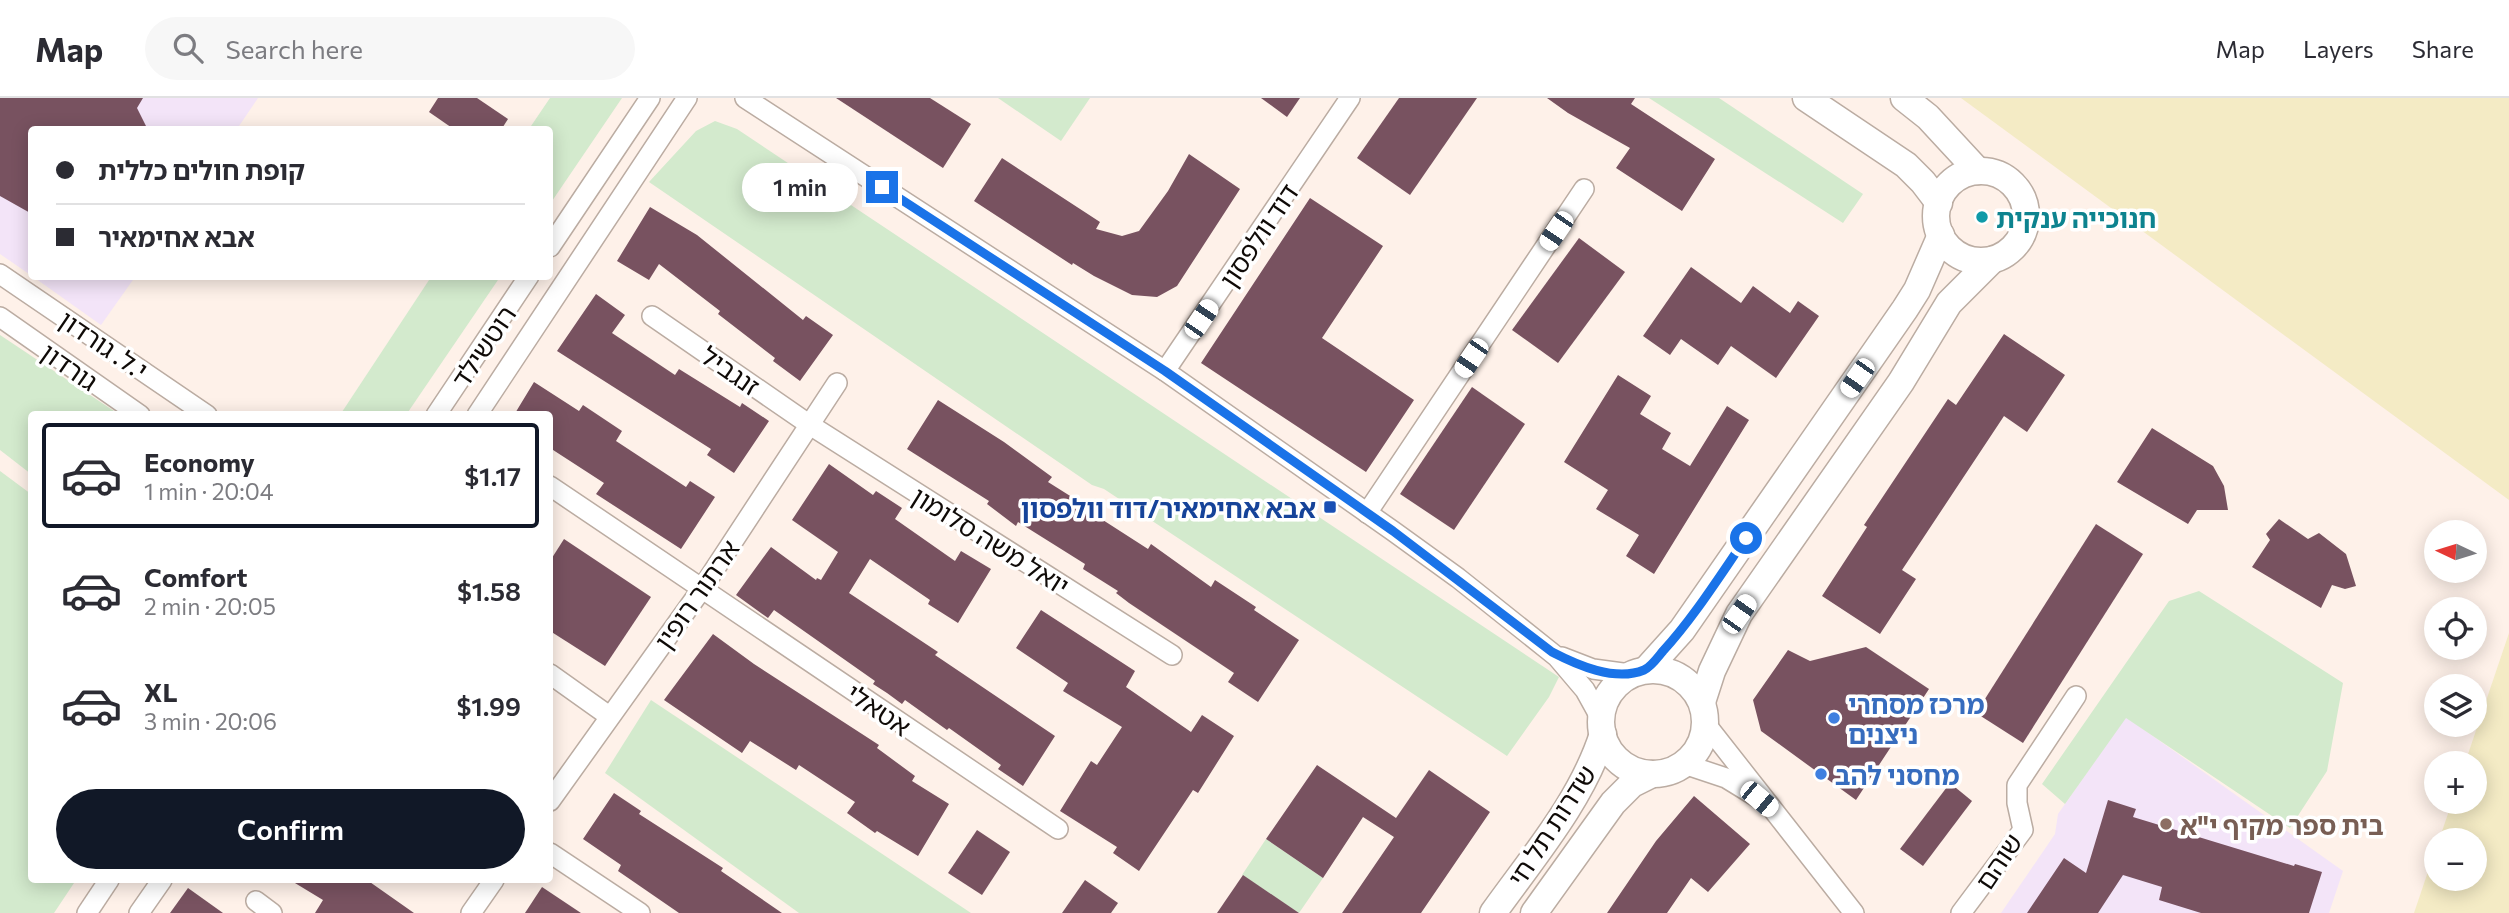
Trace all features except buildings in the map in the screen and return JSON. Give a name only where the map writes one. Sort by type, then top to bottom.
[{"type":"main road","points":[[1806,98],[1906,165],[1938,203]]},
{"type":"main road","points":[[1904,98],[1928,117],[1978,171]]},
{"type":"main road","points":[[1941,235],[1917,290],[1905,309],[1682,630],[1638,672],[1617,684],[1610,692],[1604,705],[1602,727],[1611,752],[1620,762],[1638,772],[1652,774],[1671,771],[1684,764],[1700,744],[1712,671],[1739,614],[1901,382],[1949,303],[1992,260],[2015,246],[2022,235],[2026,208],[2014,185],[2003,176],[1991,172],[1965,174],[1953,181],[1938,203],[1936,214],[1941,235],[1947,245],[1968,259],[1992,260]]},
{"type":"main road","points":[[1638,672],[1662,670],[1682,677],[1693,688],[1704,713]]},
{"type":"main road","name":"שדרות תל חי","points":[[1493,913],[1577,792],[1590,768],[1602,727]]},
{"type":"main road","name":"שדרות תל חי","points":[[1534,913],[1619,796],[1632,784],[1652,774]]},
{"type":"street","points":[[553,242],[649,98]]},
{"type":"street","points":[[480,411],[687,98]]},
{"type":"street","points":[[745,98],[1165,371],[1458,578],[1552,652],[1572,673],[1602,727]]},
{"type":"street","name":"דוד וולפסון","points":[[1165,371],[1350,98]]},
{"type":"street","points":[[1367,513],[1584,189]]},
{"type":"street","name":"י.ל. גורדון","points":[[0,274],[201,411]]},
{"type":"street","name":"רוטשילד","points":[[439,411],[526,280]]},
{"type":"street","name":"זנגביל","points":[[652,316],[810,425]]},
{"type":"street","name":"גורדון","points":[[0,317],[134,411]]},
{"type":"street","name":"ארתור רופין","points":[[553,797],[701,590],[837,383]]},
{"type":"street","name":"יואל משה סלומון","points":[[810,425],[1172,655]]},
{"type":"street","name":"אטאלי","points":[[553,488],[1058,830]]},
{"type":"street","points":[[1552,652],[1583,666],[1638,672]]},
{"type":"street","points":[[553,676],[609,716]]},
{"type":"street","name":"שוהם","points":[[1961,913],[2023,830],[2017,803],[2017,785],[2076,696]]},
{"type":"street","points":[[1704,713],[1774,811],[1854,913]]},
{"type":"street","points":[[1684,764],[1726,778],[1774,811]]},
{"type":"street","points":[[553,855],[640,913]]},
{"type":"street","points":[[87,913],[107,883]]},
{"type":"street","points":[[139,913],[160,883]]},
{"type":"street","points":[[471,913],[492,883]]},
{"type":"street","points":[[256,901],[272,913]]},
{"type":"shaded area","points":[[0,98],[258,98],[239,126],[28,126],[28,273],[0,254]]},
{"type":"shaded area","points":[[38,280],[133,280],[101,325]]},
{"type":"shaded area","name":"בית ספר מקיף י\"א","points":[[2126,717],[2343,871],[2329,913],[2001,913],[2055,834],[2058,814]]},
{"type":"green space","points":[[550,98],[622,98],[553,200],[553,126],[531,126]]},
{"type":"green space","points":[[998,98],[1090,98],[1061,141]]},
{"type":"green space","points":[[1649,98],[1719,98],[1863,194],[1843,223]]},
{"type":"green space","points":[[715,121],[737,129],[1559,677],[1549,697],[1507,756],[1104,489],[1092,485],[649,182],[696,131]]},
{"type":"green space","points":[[429,280],[498,280],[409,411],[343,411]]},
{"type":"green space","points":[[0,335],[114,411],[28,411],[28,472],[0,450]]},
{"type":"green space","points":[[0,471],[28,492],[28,883],[74,883],[54,913],[0,913]]},
{"type":"green space","points":[[2199,591],[2343,683],[2327,771],[2290,828],[2126,718],[2065,804],[2042,784],[2169,601]]},
{"type":"green space","points":[[651,700],[971,913],[799,913],[605,773]]},
{"type":"green space","points":[[1266,839],[1323,878],[1299,913],[1242,875]]},
{"type":"sand","points":[[1961,98],[2509,98],[2509,500]]},
{"type":"sand","points":[[2509,633],[2509,913],[2414,913],[2424,883],[2424,891],[2487,891],[2487,828],[2443,828],[2448,814],[2487,814],[2487,751],[2469,751],[2474,737],[2487,737],[2487,698]]},
{"type":"place","name":"חנוכייה ענקית","points":[[1982,217]]},
{"type":"place","name":"אבא אחימאיר/דוד וולפסון","points":[[1330,507]]},
{"type":"place","name":"מרכז מסחרי ניצנים","points":[[1834,718]]},
{"type":"place","name":"מחסני להב","points":[[1821,774]]},
{"type":"place","name":"בית ספר מקיף י\"א","points":[[2166,824]]},
{"type":"route","points":[[882,187],[1165,371],[1458,578],[1552,652],[1573,662],[1602,671],[1630,674],[1646,670],[1682,630],[1746,538]]}]
